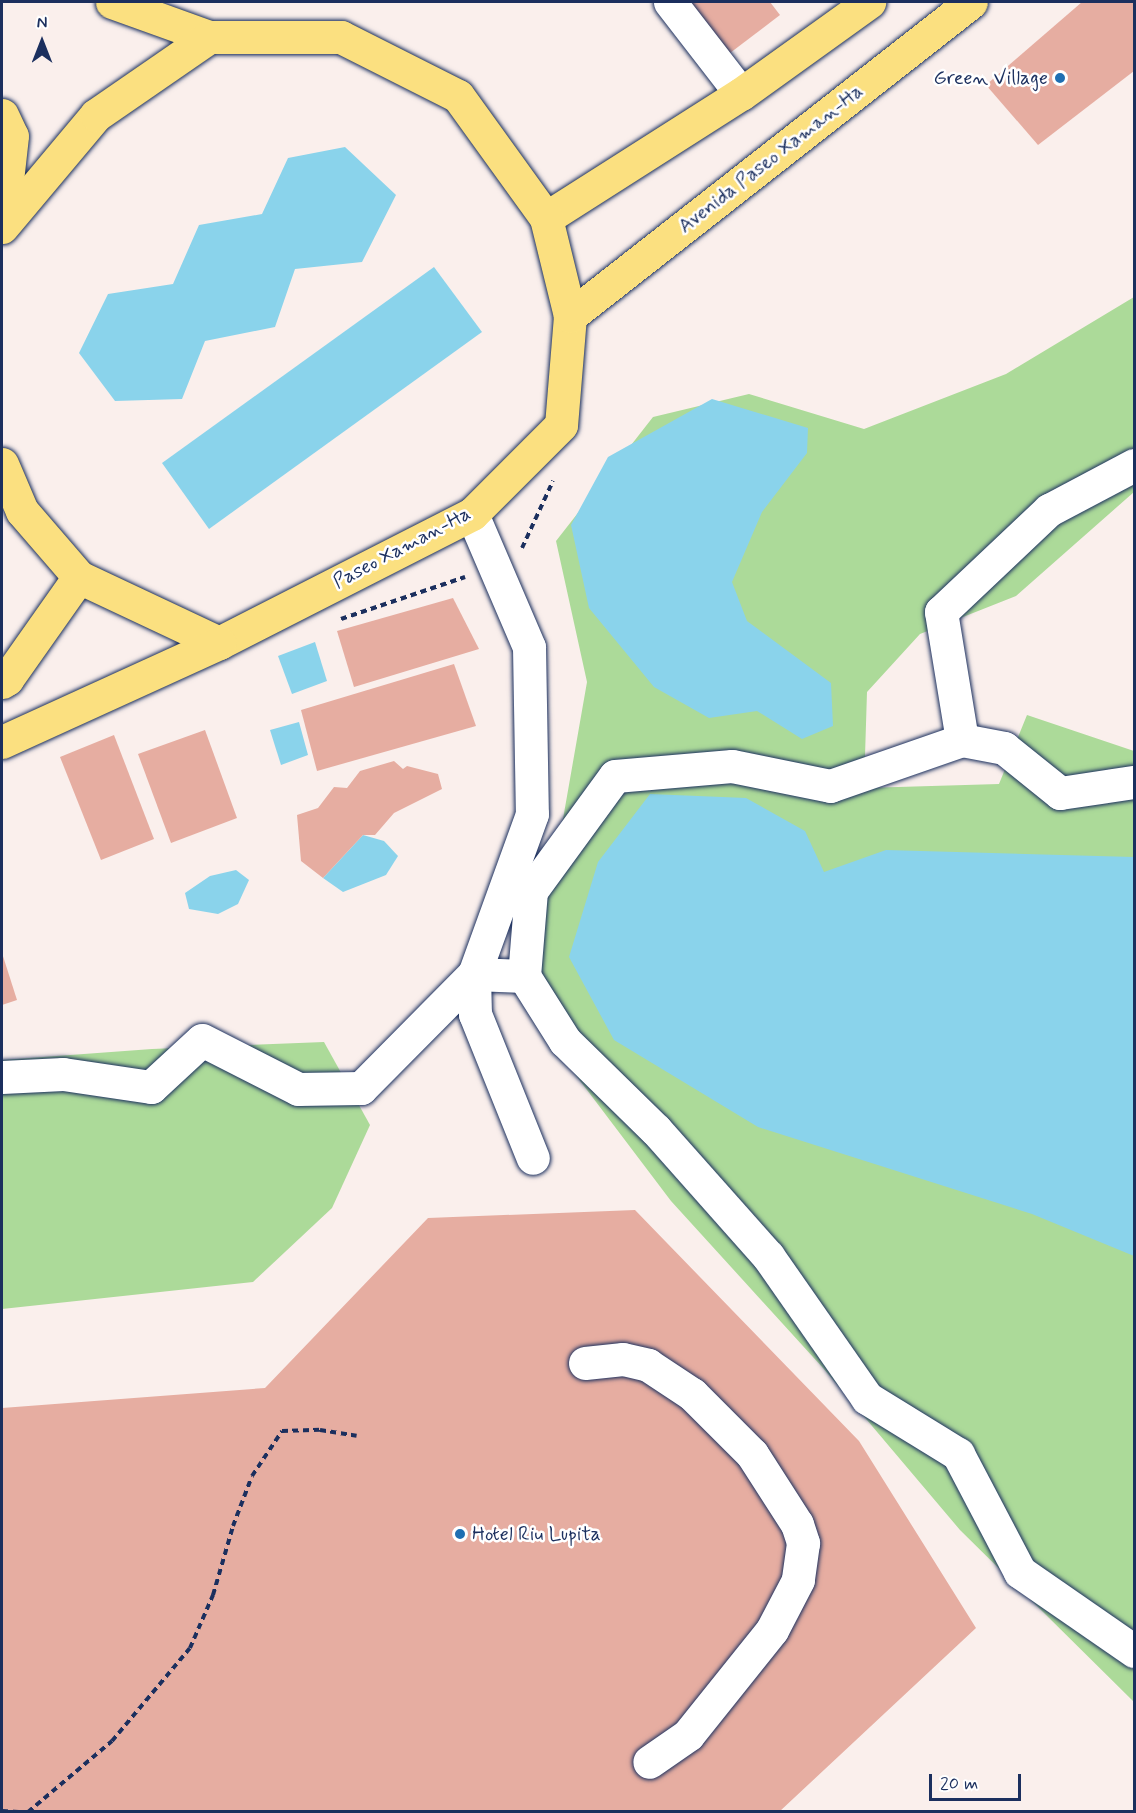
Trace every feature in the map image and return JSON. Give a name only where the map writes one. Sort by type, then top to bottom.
[{"type":"main road","points":[[112,2],[209,38]]},
{"type":"main road","points":[[546,218],[741,94],[869,2]]},
{"type":"main road","name":"Avenida Paseo Xaman-Ha","points":[[570,316],[971,2]]},
{"type":"main road","points":[[2,226],[96,115],[209,38]]},
{"type":"main road","name":"Paseo Xaman-Ha","points":[[209,38],[341,38],[458,96],[546,218],[570,316],[561,425],[472,514],[219,643]]},
{"type":"main road","points":[[2,115],[12,136],[2,226]]},
{"type":"main road","points":[[2,464],[22,511],[79,577],[219,643]]},
{"type":"main road","points":[[2,682],[7,679],[79,577]]},
{"type":"main road","points":[[2,742],[219,643]]},
{"type":"street","points":[[670,2],[741,94]]},
{"type":"street","points":[[962,740],[941,612],[1049,510],[1134,465]]},
{"type":"street","points":[[472,514],[529,647],[532,814],[474,974],[475,1014],[532,1158]]},
{"type":"street","points":[[1134,782],[1060,793],[1004,748],[962,740],[830,786],[732,766],[615,776],[531,891],[525,976],[565,1041],[656,1130],[768,1256],[867,1398],[958,1454],[1020,1572],[1134,1652]]},
{"type":"street","points":[[2,1077],[63,1074],[151,1087],[202,1040],[298,1089],[361,1088],[474,974],[525,976]]},
{"type":"street","points":[[585,1363],[623,1359],[648,1365],[692,1394],[752,1454],[797,1524],[803,1543],[798,1580],[772,1630],[688,1735],[649,1762]]},
{"type":"path","points":[[28,1812],[112,1741],[190,1648],[213,1595],[233,1526],[252,1476],[282,1431],[320,1430],[357,1436]]},
{"type":"path","points":[[2,1811],[19,1812]]},
{"type":"green space","points":[[1134,297],[1134,492],[1016,596],[920,634],[867,692],[864,788],[999,784],[1027,715],[1134,751],[1134,1702],[960,1530],[823,1368],[671,1201],[556,1049],[523,945],[563,819],[587,682],[556,541],[653,417],[749,394],[864,429],[1006,374]]},
{"type":"green space","points":[[324,1042],[370,1125],[332,1208],[253,1282],[2,1309],[2,1060],[152,1049]]},
{"type":"water","points":[[345,147],[396,195],[362,262],[295,269],[275,327],[205,341],[182,399],[115,401],[79,353],[108,294],[173,284],[199,225],[262,214],[288,158]]},
{"type":"water","points":[[434,267],[482,332],[209,529],[162,463]]},
{"type":"water","points":[[712,399],[808,428],[807,453],[762,512],[732,582],[747,621],[831,683],[833,726],[802,739],[757,711],[709,718],[654,687],[589,608],[571,525],[608,457]]},
{"type":"water","points":[[315,642],[327,681],[292,694],[278,656]]},
{"type":"water","points":[[299,722],[308,755],[281,765],[270,730]]},
{"type":"water","points":[[650,794],[746,798],[805,831],[824,872],[886,850],[1134,857],[1134,1256],[1032,1214],[758,1127],[614,1040],[569,957],[598,862]]},
{"type":"water","points":[[363,835],[384,841],[398,856],[386,875],[343,892],[323,878]]},
{"type":"water","points":[[236,870],[249,880],[238,904],[218,914],[189,909],[185,893],[210,876]]},
{"type":"building","points":[[691,2],[770,2],[780,15],[730,53]]},
{"type":"building","name":"Green Village","points":[[1082,2],[1134,2],[1134,71],[1038,145],[986,85]]},
{"type":"building","points":[[453,598],[479,649],[354,687],[337,631]]},
{"type":"building","points":[[454,664],[476,726],[317,771],[301,710]]},
{"type":"building","points":[[205,730],[237,818],[171,843],[138,754]]},
{"type":"building","points":[[114,735],[154,839],[101,860],[60,757]]},
{"type":"building","points":[[394,761],[403,769],[407,766],[438,774],[442,789],[394,813],[375,835],[363,835],[323,878],[301,861],[297,815],[318,808],[334,787],[347,788],[360,771]]},
{"type":"building","points":[[2,953],[17,1000],[2,1005]]},
{"type":"building","name":"Hotel Riu Lupita","points":[[635,1210],[859,1441],[976,1628],[779,1812],[2,1812],[2,1408],[265,1388],[428,1218]]},
{"type":"place","name":"Green Village","points":[[1060,78]]},
{"type":"place","name":"Hotel Riu Lupita","points":[[460,1534]]}]
